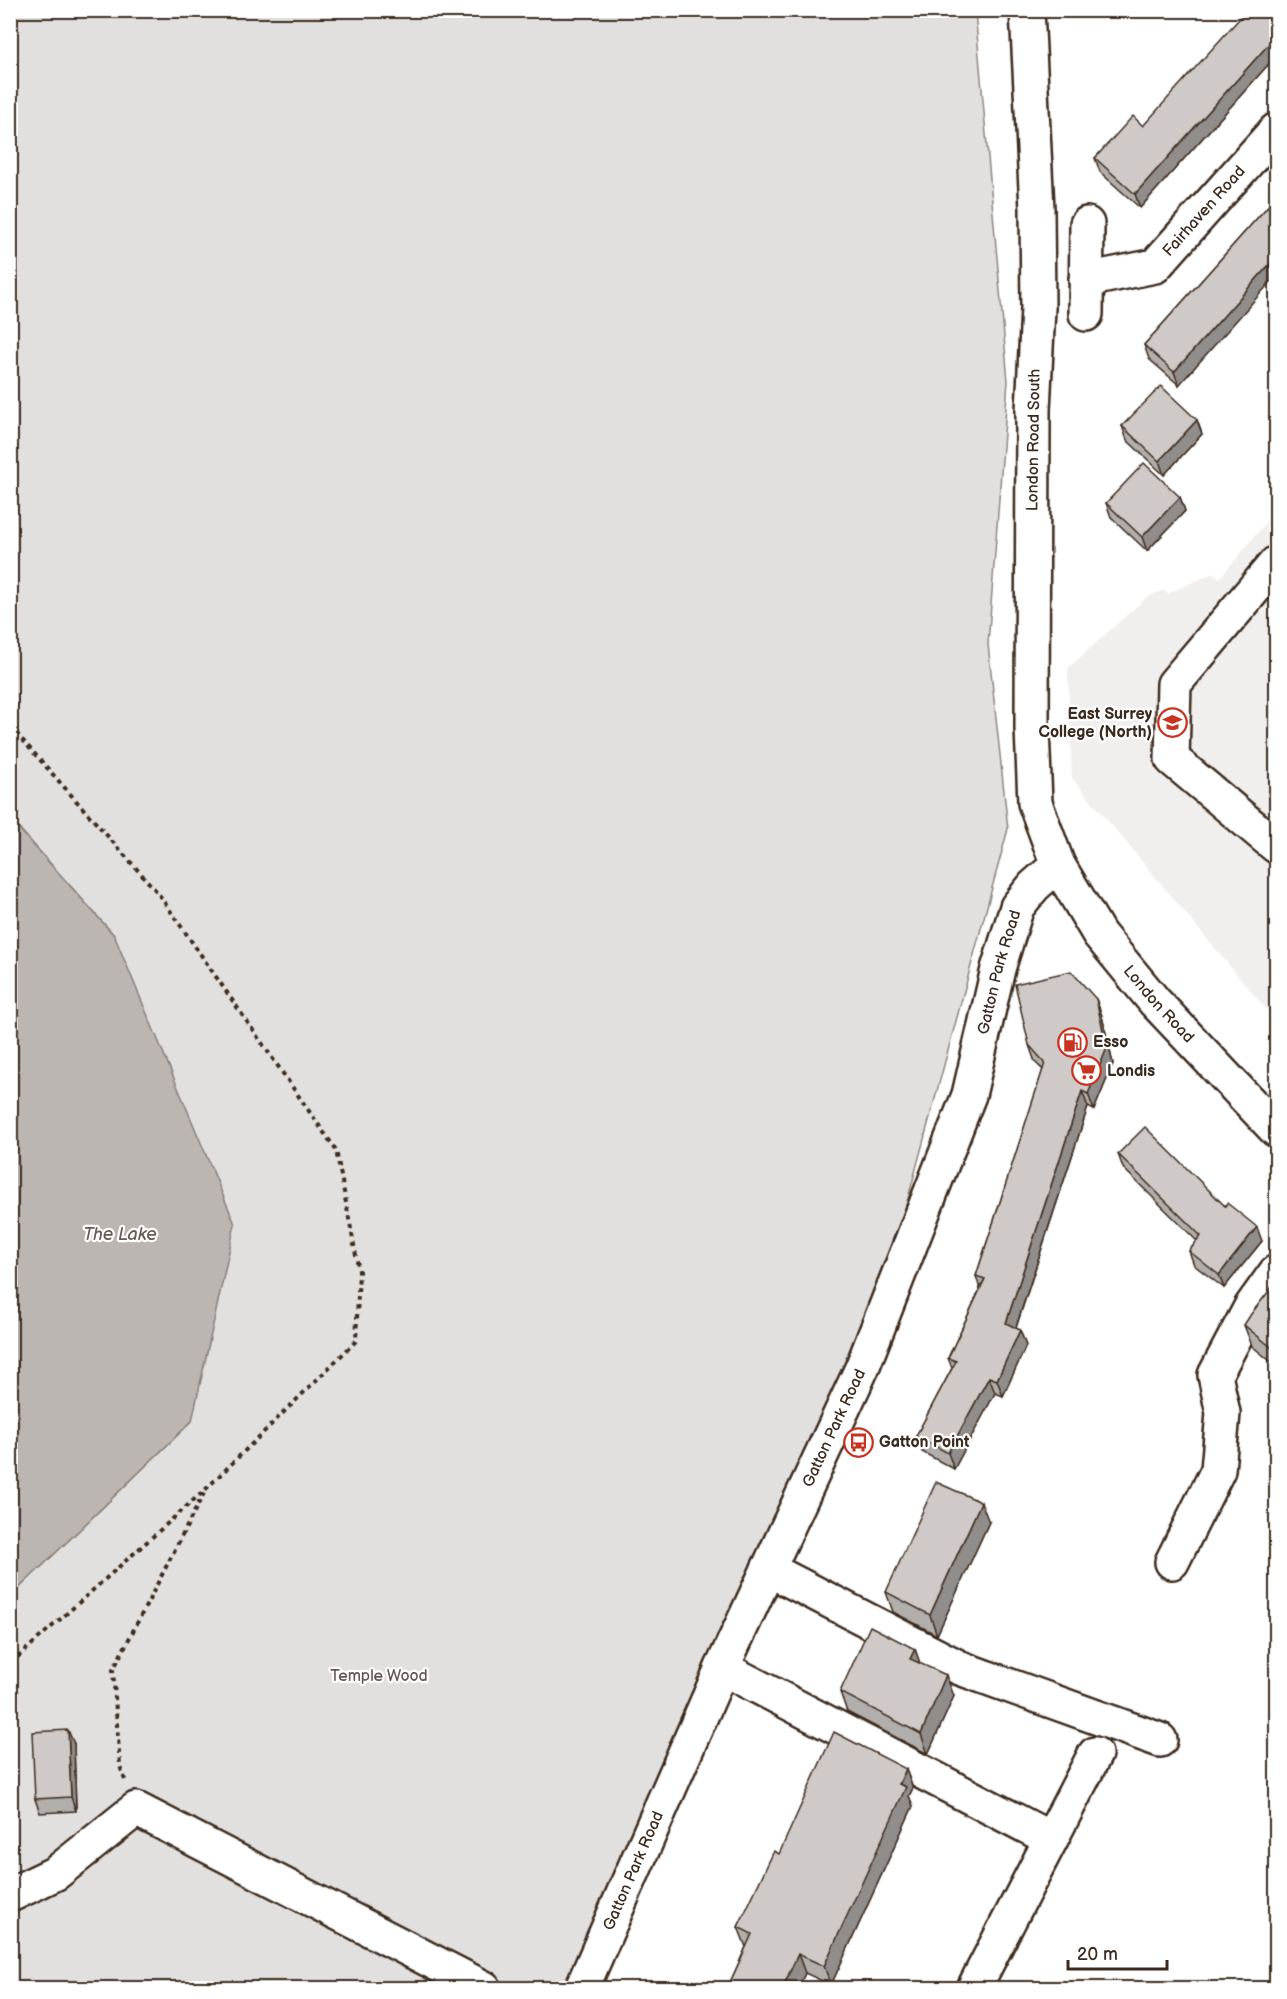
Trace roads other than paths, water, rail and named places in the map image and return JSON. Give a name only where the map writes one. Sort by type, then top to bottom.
[{"type":"main road","name":"London Road South","points":[[1027,10],[1037,209],[1038,308],[1033,410],[1032,728],[1035,803],[1059,865]]},
{"type":"main road","name":"Fairhaven Road","points":[[1086,280],[1155,266],[1276,130]]},
{"type":"main road","points":[[1086,314],[1087,224]]},
{"type":"main road","points":[[1276,563],[1174,684],[1172,759],[1276,846]]},
{"type":"main road","name":"London Road","points":[[1059,865],[1099,934],[1155,1002],[1276,1130]]},
{"type":"main road","name":"Gatton Park Road","points":[[582,1989],[722,1668],[862,1368],[969,1095],[998,969],[1017,907],[1034,885],[1059,865]]},
{"type":"main road","points":[[1172,1562],[1218,1470],[1222,1413],[1215,1375],[1251,1307],[1276,1272]]},
{"type":"main road","points":[[768,1569],[960,1668],[1160,1740]]},
{"type":"main road","points":[[722,1668],[1051,1839]]},
{"type":"main road","points":[[974,1989],[1095,1754]]},
{"type":"main road","points":[[10,1895],[56,1873],[136,1809],[484,1989]]},
{"type":"water","name":"The Lake","points":[[10,819],[114,935],[235,1224],[192,1421],[11,1596]]},
{"type":"place","name":"East Surrey College (North)","points":[[1173,723]]},
{"type":"place","name":"Esso","points":[[1072,1042]]},
{"type":"place","name":"Londis","points":[[1086,1071]]},
{"type":"place","name":"Gatton Point","points":[[858,1442]]},
{"type":"park label","name":"Temple Wood","points":[[379,1676]]}]
